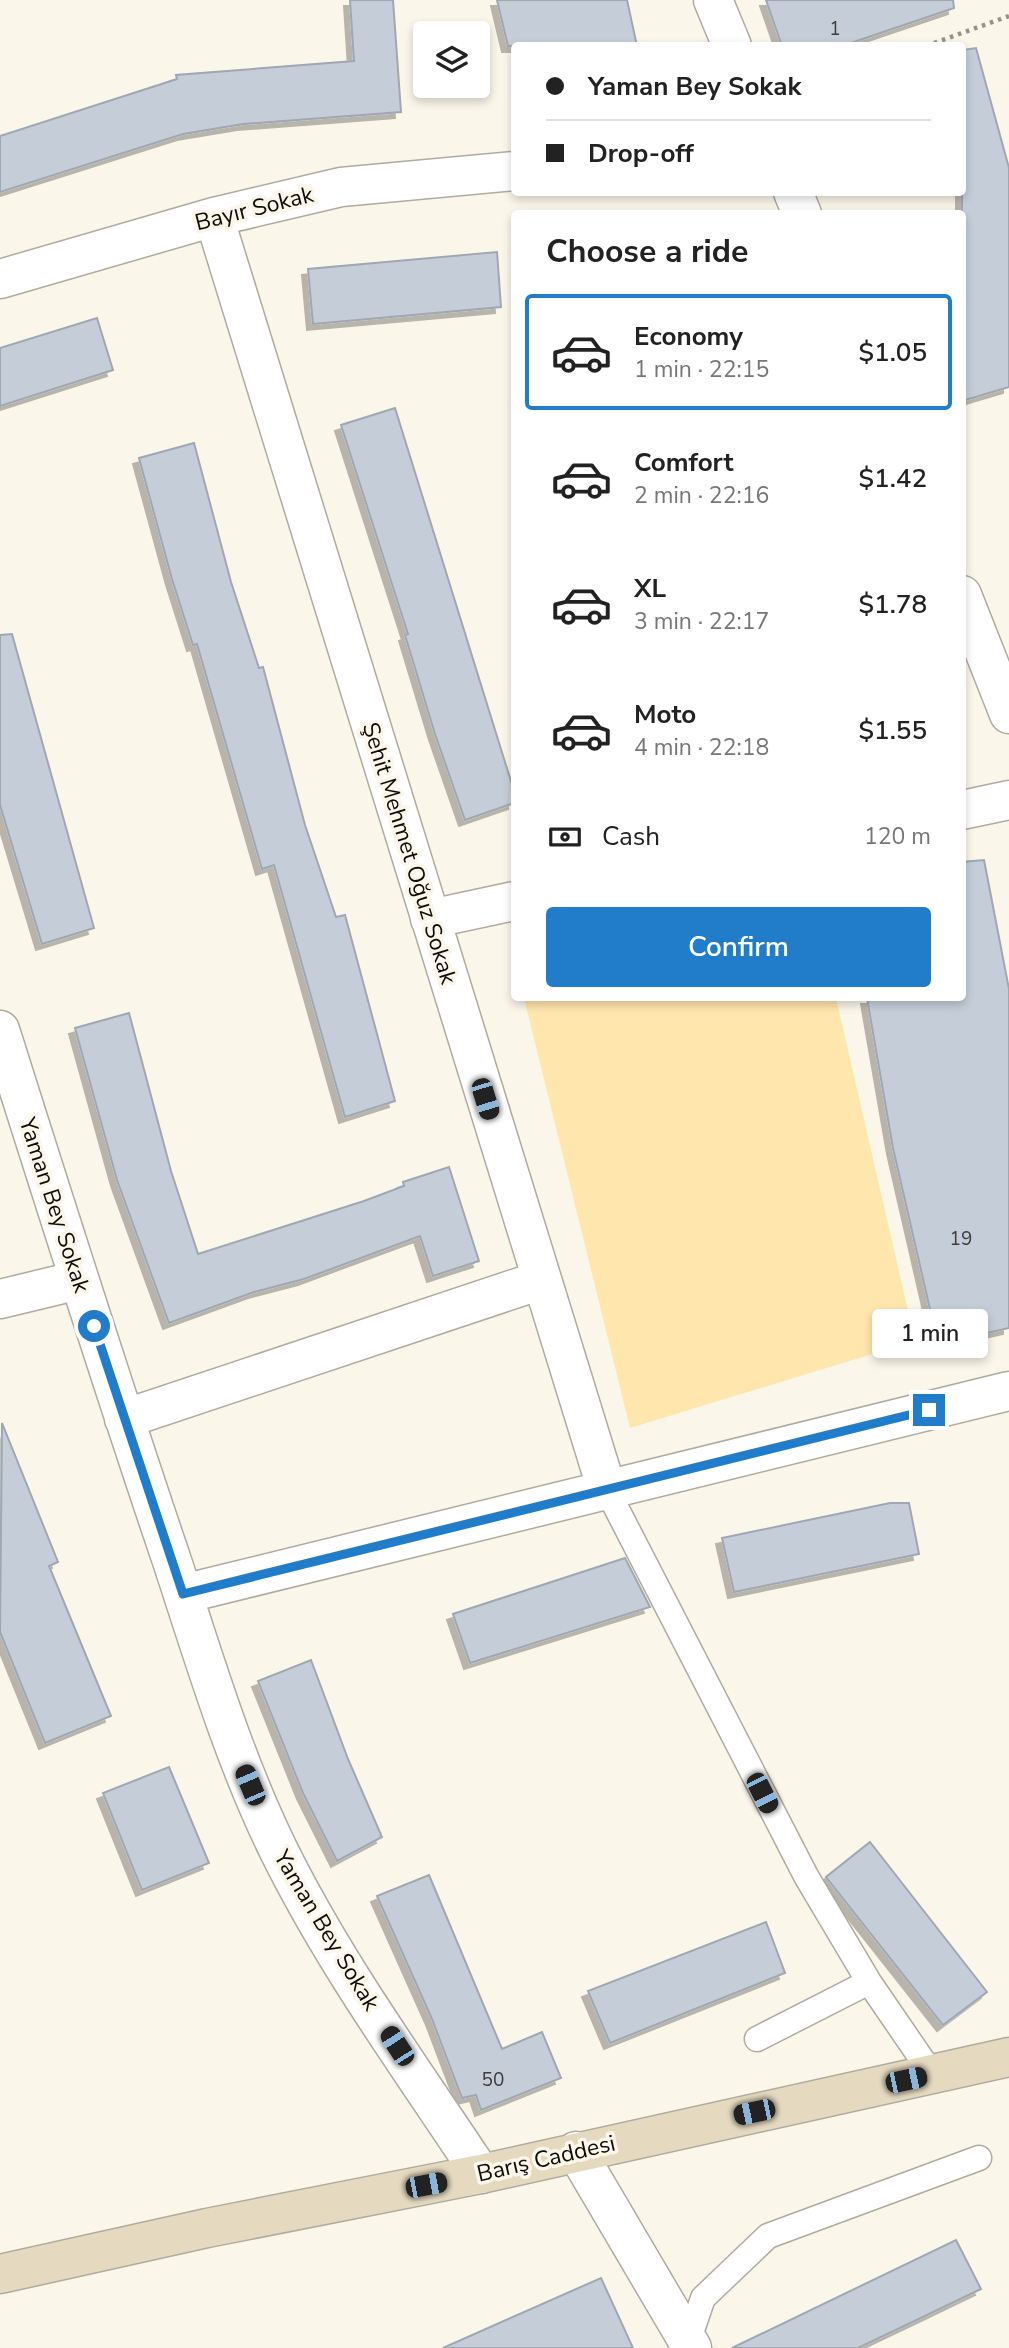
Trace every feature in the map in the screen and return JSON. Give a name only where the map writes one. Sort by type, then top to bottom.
[{"type":"street","points":[[713,0],[730,42]]},
{"type":"street","name":"Bayır Sokak","points":[[0,279],[214,216],[341,187],[511,171]]},
{"type":"street","name":"Şehit Mehmet Oğuz Sokak","points":[[214,216],[607,1490]]},
{"type":"street","points":[[966,605],[1009,714]]},
{"type":"street","points":[[966,809],[1009,800]]},
{"type":"street","points":[[430,919],[511,902]]},
{"type":"street","name":"Yaman Bey Sokak","points":[[0,1030],[207,1672],[241,1764],[307,1907],[481,2174]]},
{"type":"street","points":[[0,1299],[79,1280]]},
{"type":"street","points":[[124,1419],[541,1280]]},
{"type":"street","points":[[183,1594],[1009,1391]]},
{"type":"street","name":"Barış Caddesi","points":[[0,2274],[207,2228],[481,2174],[1009,2057]]},
{"type":"street","points":[[576,2151],[690,2345]]},
{"type":"lane","points":[[607,1490],[786,1840],[869,1982],[932,2074]]},
{"type":"lane","points":[[757,2039],[869,1982]]},
{"type":"lane","points":[[690,2345],[703,2298],[768,2236],[979,2158]]},
{"type":"path","points":[[937,42],[1009,16]]},
{"type":"shaded area","points":[[525,1001],[837,1001],[915,1341],[630,1428]]},
{"type":"building","points":[[350,0],[393,0],[401,112],[243,124],[183,134],[0,192],[0,136],[177,79],[176,75],[354,61]]},
{"type":"building","points":[[497,0],[627,0],[636,42],[511,42],[511,46],[508,46]]},
{"type":"building","points":[[766,0],[953,0],[954,8],[854,42],[781,42]]},
{"type":"building","points":[[976,48],[1009,168],[1009,387],[966,400],[966,210],[962,210],[962,196],[966,196],[966,49]]},
{"type":"building","points":[[497,252],[501,307],[313,324],[308,269]]},
{"type":"building","points":[[97,318],[113,370],[0,406],[0,348]]},
{"type":"building","points":[[395,408],[511,781],[511,804],[465,820],[435,734],[405,635],[408,634],[341,425]]},
{"type":"building","points":[[194,443],[231,582],[259,668],[263,667],[305,825],[336,917],[345,915],[395,1101],[345,1117],[274,865],[262,869],[197,644],[193,645],[172,579],[139,458]]},
{"type":"building","points":[[12,634],[94,928],[42,944],[0,805],[0,635]]},
{"type":"building","points":[[984,860],[1009,989],[1009,1328],[938,1344],[893,1148],[868,1001],[966,1001],[966,862]]},
{"type":"building","points":[[129,1013],[171,1171],[198,1254],[364,1201],[404,1186],[403,1182],[449,1167],[479,1261],[433,1276],[420,1236],[304,1279],[254,1292],[169,1323],[117,1180],[75,1028]]},
{"type":"building","points":[[2,1423],[58,1562],[49,1566],[111,1716],[45,1743],[0,1632]]},
{"type":"building","points":[[890,1503],[909,1503],[919,1554],[734,1592],[722,1538]]},
{"type":"building","points":[[625,1558],[650,1607],[470,1663],[453,1614]]},
{"type":"building","points":[[311,1660],[348,1759],[382,1837],[337,1861],[303,1793],[258,1681]]},
{"type":"building","points":[[169,1767],[209,1863],[142,1890],[103,1793]]},
{"type":"building","points":[[870,1842],[987,1992],[943,2025],[826,1877]]},
{"type":"building","points":[[429,1875],[502,2049],[542,2032],[561,2078],[481,2110],[476,2095],[462,2098],[432,2019],[377,1896]]},
{"type":"building","points":[[766,1922],[785,1973],[610,2043],[588,1991]]},
{"type":"building","points":[[956,2240],[981,2289],[858,2348],[732,2348]]},
{"type":"building","points":[[601,2278],[633,2348],[443,2348]]},
{"type":"route","points":[[94,1326],[183,1594],[929,1410]]}]
